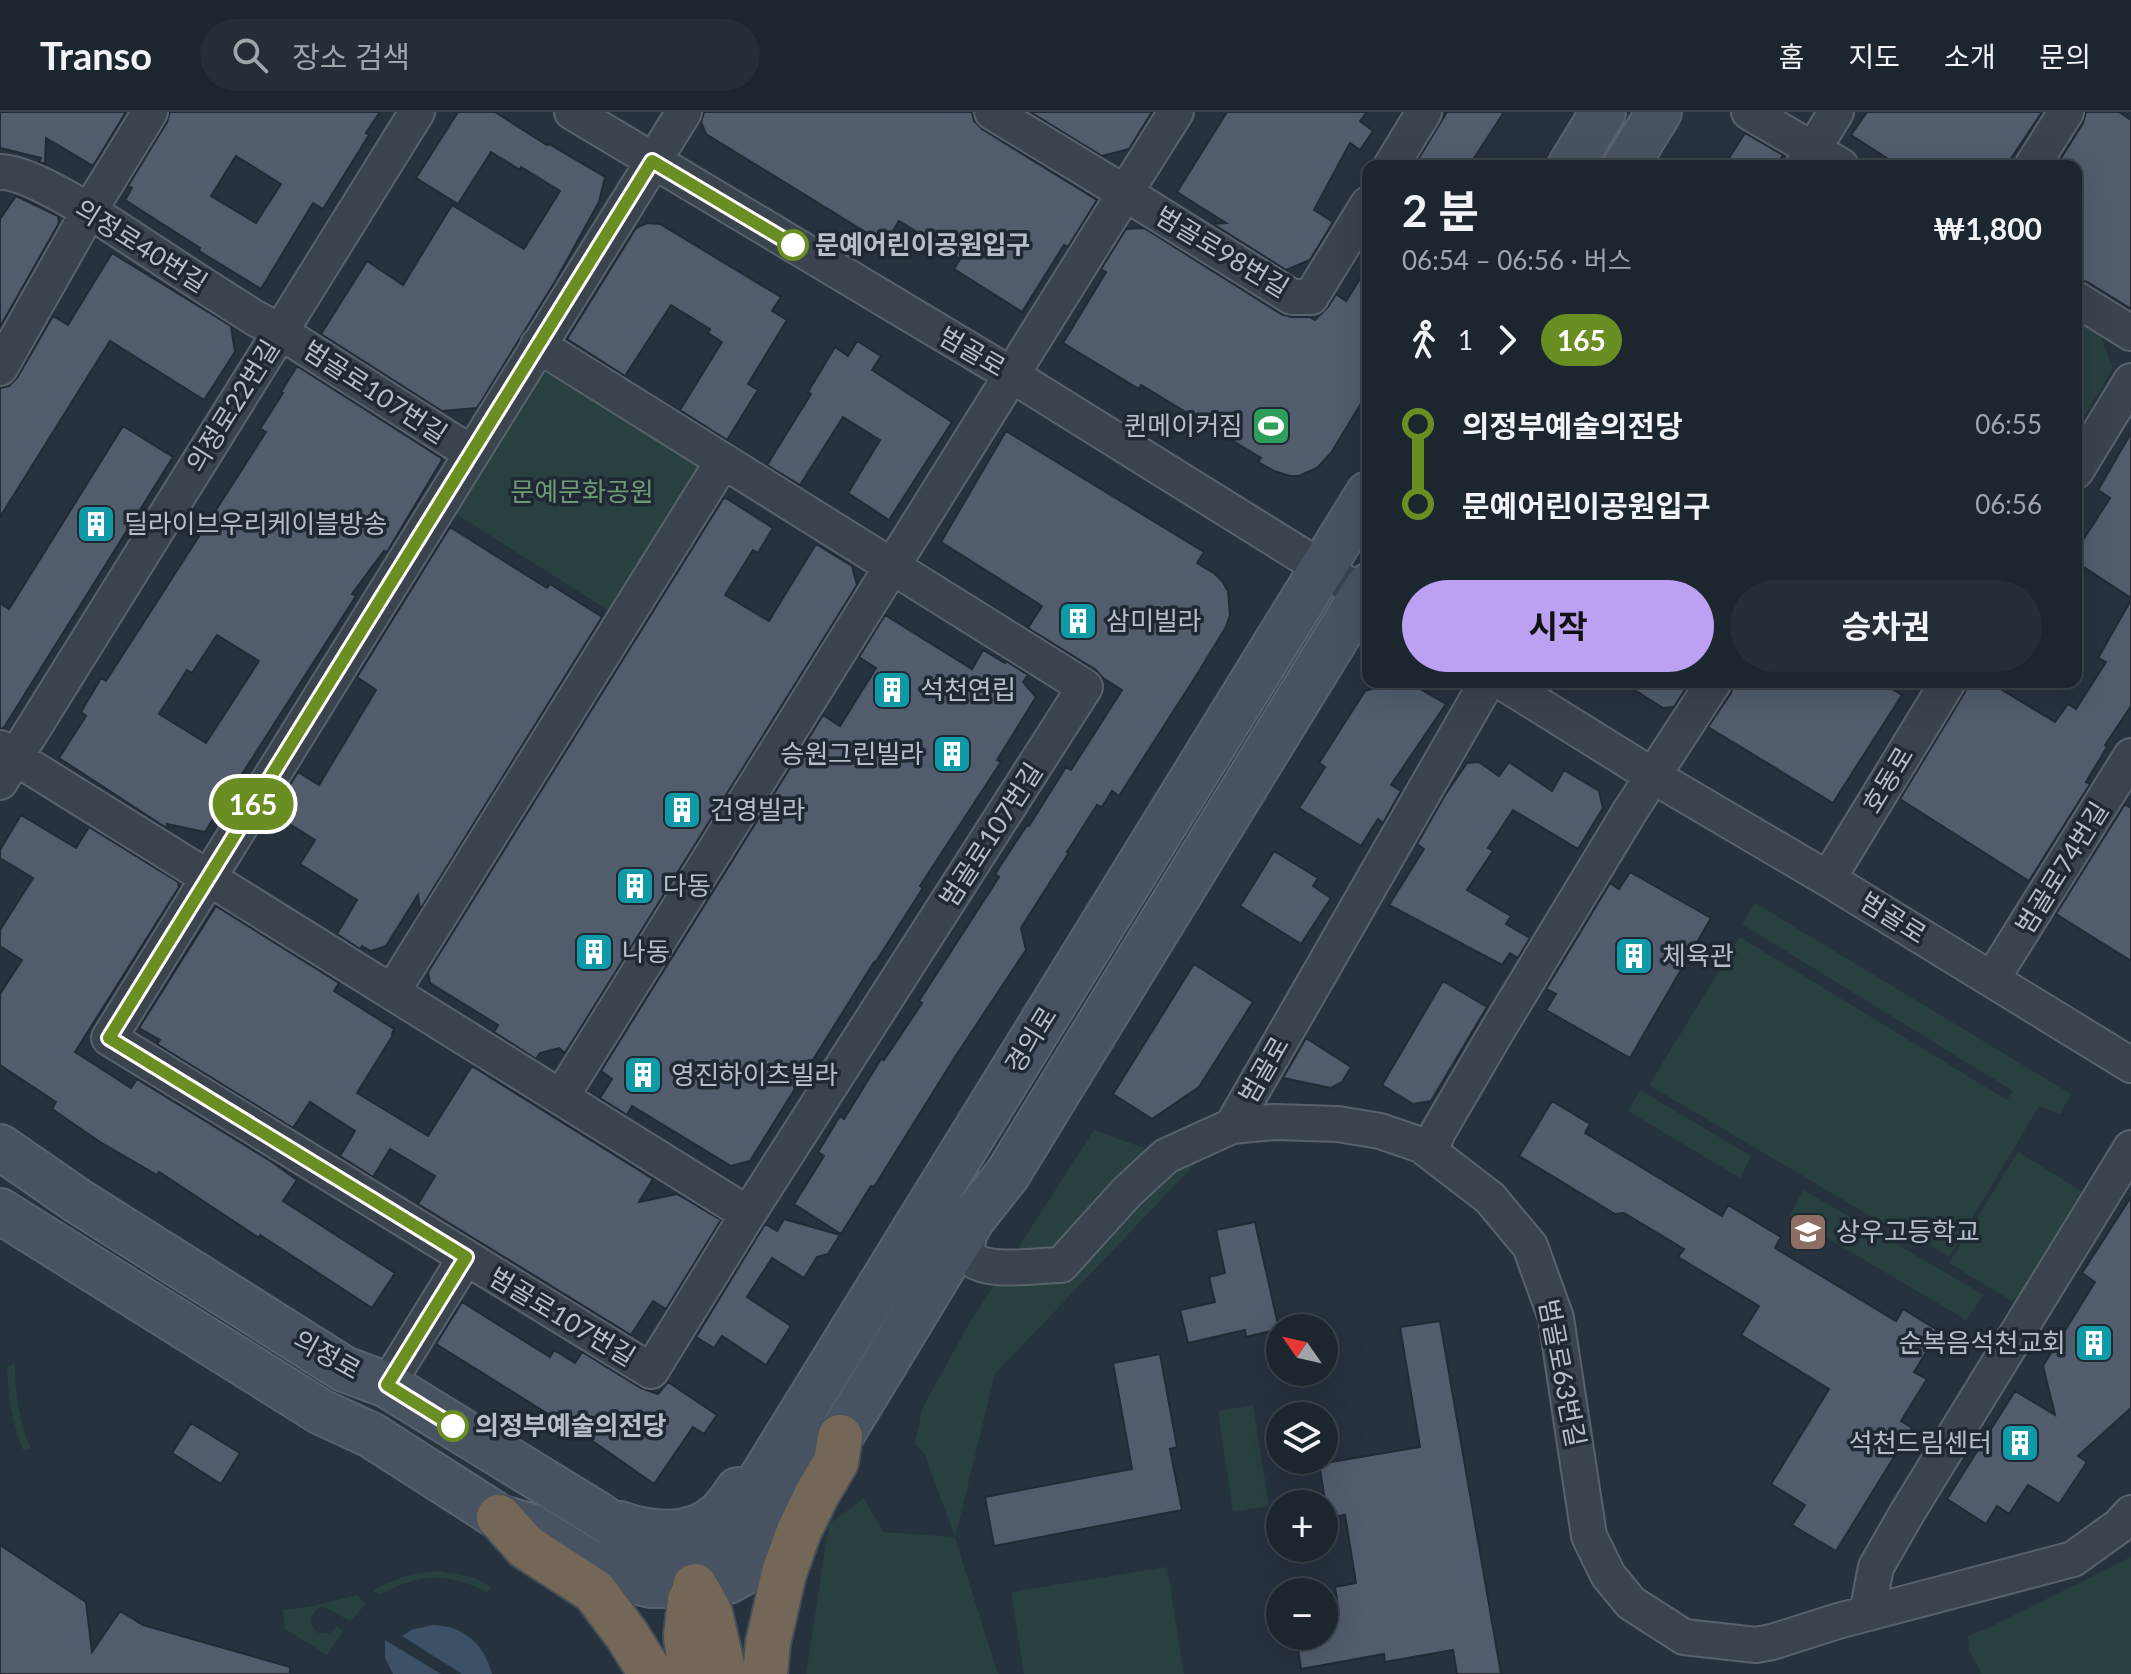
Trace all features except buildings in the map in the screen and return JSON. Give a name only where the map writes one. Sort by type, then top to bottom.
[{"type":"highway","points":[[765,1674],[768,1643],[784,1573],[799,1531],[836,1462],[840,1437]]},
{"type":"highway","points":[[499,1517],[526,1547],[594,1591],[626,1633],[651,1674]]},
{"type":"highway","points":[[691,1674],[686,1636],[690,1600],[695,1586]]},
{"type":"highway","points":[[695,1586],[710,1613],[724,1674]]},
{"type":"street","points":[[0,368],[89,211],[150,112]]},
{"type":"street","name":"의정로22번길","points":[[5,763],[417,112]]},
{"type":"street","name":"범골로","points":[[572,112],[1010,374],[1322,569],[1362,591]]},
{"type":"street","name":"범골로107번길","points":[[538,345],[1085,687],[651,1371],[109,1038],[208,877],[652,161],[684,112]]},
{"type":"street","name":"범골로98번길","points":[[992,112],[1292,297],[1311,297],[1362,214]]},
{"type":"street","points":[[1125,193],[1176,112]]},
{"type":"street","points":[[1395,160],[1424,112]]},
{"type":"street","points":[[1574,160],[1603,112]]},
{"type":"street","points":[[1630,160],[1659,112]]},
{"type":"street","points":[[1749,112],[1818,160]]},
{"type":"street","points":[[1819,160],[1836,112]]},
{"type":"street","points":[[2036,160],[2066,112]]},
{"type":"street","name":"의정로40번길","points":[[0,172],[9,172],[34,182],[89,211],[279,331]]},
{"type":"street","name":"범골로98번길","points":[[1010,374],[1125,193]]},
{"type":"street","points":[[2082,303],[2131,333]]},
{"type":"street","name":"범골로107번길","points":[[279,331],[471,453]]},
{"type":"street","points":[[561,1097],[1010,374]]},
{"type":"street","points":[[2082,461],[2131,381]]},
{"type":"street","points":[[392,992],[723,461]]},
{"type":"street","name":"경의로","points":[[695,1586],[1362,504]]},
{"type":"street","name":"경의로","points":[[744,1572],[767,1542],[821,1454],[840,1437],[973,1218],[1007,1175],[1362,599]]},
{"type":"street","name":"범골로","points":[[1232,1126],[1484,688]]},
{"type":"street","name":"범골로","points":[[1512,688],[2131,1065]]},
{"type":"street","points":[[1430,1152],[1438,1132],[1497,1031],[1710,688]]},
{"type":"street","name":"호동로","points":[[1828,879],[1944,688]]},
{"type":"street","name":"범골로74번길","points":[[1992,979],[2131,756]]},
{"type":"street","points":[[5,763],[208,877],[748,1214]]},
{"type":"street","name":"범골로63번길","points":[[973,1218],[967,1247],[977,1263],[989,1267],[1061,1265],[1127,1192],[1166,1156],[1232,1126],[1274,1122],[1338,1124],[1380,1131],[1421,1145],[1490,1198],[1530,1246],[1556,1318],[1589,1536],[1608,1575],[1631,1603],[1684,1637],[1756,1645],[1772,1642],[1867,1613],[2073,1559],[2119,1526],[2131,1513]]},
{"type":"street","name":"의정로","points":[[0,1147],[78,1201],[344,1369],[387,1385],[597,1514],[669,1563],[695,1586]]},
{"type":"street","points":[[1867,1613],[1876,1567],[2131,1148]]},
{"type":"street","name":"의정로","points":[[0,1211],[321,1412],[371,1435],[499,1517],[532,1527],[611,1576],[652,1585],[695,1586],[728,1581],[744,1572]]},
{"type":"street","points":[[387,1385],[466,1257]]},
{"type":"street","points":[[597,1514],[646,1531],[674,1533],[702,1526],[717,1516],[792,1428]]},
{"type":"green space","points":[[2082,323],[2100,335],[2113,368],[2082,420]]},
{"type":"green space","name":"문예문화공원","points":[[552,372],[696,461],[701,476],[614,614],[450,510],[536,375]]},
{"type":"green space","points":[[1755,903],[2071,1094],[2060,1114],[2039,1106],[1949,1257],[1925,1242],[1921,1246],[1649,1085],[1740,937],[2007,1100],[2013,1091],[1742,924]]},
{"type":"green space","points":[[1640,1090],[1751,1156],[1740,1178],[1628,1111]]},
{"type":"green space","points":[[1094,1130],[1166,1156],[1196,1163],[995,1374],[955,1538],[998,1674],[806,1674],[829,1524],[864,1498],[883,1532],[955,1537],[924,1453],[915,1444],[922,1409],[967,1327]]},
{"type":"green space","points":[[2018,1152],[2083,1192],[2015,1303],[1949,1263]]},
{"type":"green space","points":[[1803,1190],[1984,1295],[1966,1320],[1790,1216]]},
{"type":"green space","points":[[15,1364],[18,1408],[31,1449],[23,1450],[11,1409],[7,1366]]},
{"type":"green space","points":[[1253,1405],[1266,1490],[1266,1506],[1233,1512],[1218,1411]]},
{"type":"green space","points":[[2131,1557],[2131,1674],[1982,1674],[1969,1651],[1968,1636]]},
{"type":"green space","points":[[1167,1567],[1184,1674],[1024,1674],[1011,1592]]},
{"type":"green space","points":[[437,1571],[473,1577],[491,1587],[487,1592],[458,1581],[433,1578],[407,1582],[379,1595],[373,1591],[404,1577]]},
{"type":"green space","points":[[357,1595],[366,1604],[350,1621],[324,1607],[313,1614],[312,1626],[318,1633],[330,1633],[337,1626],[343,1631],[327,1655],[285,1629],[283,1610]]},
{"type":"water","points":[[432,1625],[453,1629],[471,1639],[484,1654],[492,1674],[462,1674],[402,1636],[411,1630]]},
{"type":"water","points":[[385,1640],[441,1674],[393,1674],[385,1658]]},
{"type":"bus line","name":"165","points":[[453,1426],[387,1385],[466,1257],[109,1038],[652,161],[793,245]]},
{"type":"place","name":"문예어린이공원입구","points":[[793,245]]},
{"type":"place","name":"퀸메이커짐","points":[[1271,426]]},
{"type":"place","name":"딜라이브우리케이블방송","points":[[96,524]]},
{"type":"place","name":"삼미빌라","points":[[1078,621]]},
{"type":"place","name":"석천연립","points":[[892,690]]},
{"type":"place","name":"승원그린빌라","points":[[952,754]]},
{"type":"place","name":"건영빌라","points":[[682,810]]},
{"type":"place","name":"다동","points":[[635,886]]},
{"type":"place","name":"나동","points":[[594,952]]},
{"type":"place","name":"체육관","points":[[1634,956]]},
{"type":"place","name":"영진하이츠빌라","points":[[643,1075]]},
{"type":"place","name":"상우고등학교","points":[[1808,1232]]},
{"type":"place","name":"순복음석천교회","points":[[2094,1343]]},
{"type":"place","name":"의정부예술의전당","points":[[453,1426]]},
{"type":"place","name":"석천드림센터","points":[[2020,1443]]}]
